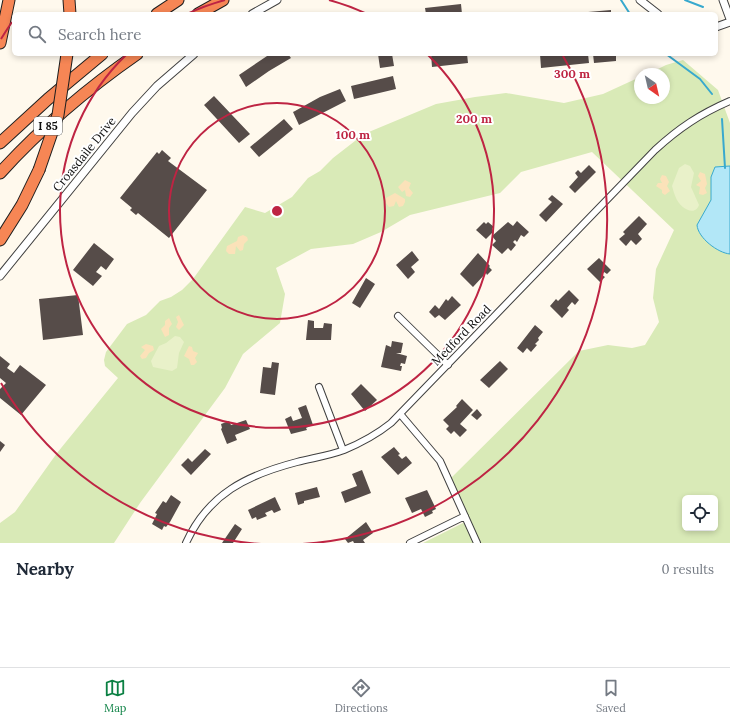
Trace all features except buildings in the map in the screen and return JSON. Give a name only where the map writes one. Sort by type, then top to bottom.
[{"type":"highway","points":[[0,43],[9,0]]},
{"type":"highway","points":[[69,0],[70,12]]},
{"type":"highway","points":[[160,12],[178,0]]},
{"type":"highway","points":[[202,12],[223,0]]},
{"type":"highway","points":[[0,240],[22,205],[39,170],[58,115],[67,56]]},
{"type":"highway","name":"I 85","points":[[0,144],[48,99],[100,56]]},
{"type":"highway","name":"I 85","points":[[0,173],[34,138],[73,103],[134,56]]},
{"type":"street","points":[[256,12],[277,0]]},
{"type":"street","points":[[640,0],[655,12]]},
{"type":"street","points":[[718,27],[730,21],[723,0]]},
{"type":"street","name":"Croasdaile Drive","points":[[0,276],[123,123],[157,86],[192,56]]},
{"type":"street","name":"Medford Road","points":[[186,543],[197,522],[209,507],[232,487],[244,480],[297,462],[343,450],[378,433],[401,415],[655,150],[682,126],[710,110],[730,101]]},
{"type":"street","points":[[398,316],[448,365]]},
{"type":"street","points":[[319,387],[343,450]]},
{"type":"street","points":[[401,415],[440,461],[477,543]]},
{"type":"street","points":[[410,543],[465,516]]},
{"type":"green space","points":[[683,60],[718,90],[730,123],[730,543],[423,543],[469,520],[451,478],[579,351],[608,345],[632,348],[645,345],[659,322],[653,298],[656,269],[674,230],[592,152],[521,172],[500,193],[410,215],[381,232],[353,244],[311,249],[276,268],[285,294],[280,323],[243,354],[225,388],[140,503],[114,543],[0,543],[0,523],[15,512],[57,453],[118,378],[105,366],[104,360],[106,352],[127,324],[146,315],[160,301],[171,297],[182,290],[193,279],[245,207],[265,213],[292,197],[308,178],[320,171],[333,158],[364,134],[436,104],[506,93],[564,103],[603,94],[634,80],[634,104],[670,104],[670,68],[660,68]]},
{"type":"green space","points":[[685,164],[690,166],[694,173],[691,187],[699,205],[694,211],[690,211],[680,204],[675,196],[672,186],[679,168]]},
{"type":"green space","points":[[175,336],[180,337],[184,342],[179,353],[177,368],[172,371],[153,367],[151,361],[159,346]]},
{"type":"sand","points":[[700,172],[705,174],[707,184],[705,188],[707,193],[703,195],[699,194],[700,187],[696,185],[701,181],[698,176]]},
{"type":"sand","points":[[662,175],[666,176],[669,182],[667,186],[670,191],[665,195],[662,193],[662,190],[656,186],[658,183],[662,183],[660,179]]},
{"type":"sand","points":[[405,180],[411,183],[409,188],[413,193],[410,197],[406,196],[405,190],[402,192],[398,187]]},
{"type":"sand","points":[[395,193],[405,199],[403,206],[399,207],[396,201],[394,206],[389,207],[386,203],[386,198]]},
{"type":"sand","points":[[243,235],[247,237],[248,240],[244,244],[243,250],[240,251],[236,246],[235,254],[229,254],[226,251],[227,246],[237,241],[238,237]]},
{"type":"sand","points":[[179,315],[184,325],[179,330],[176,327],[178,322],[176,317]]},
{"type":"sand","points":[[169,318],[172,324],[169,328],[169,335],[165,337],[161,329],[165,325],[165,321]]},
{"type":"sand","points":[[146,344],[153,346],[154,350],[149,353],[146,358],[142,359],[140,356],[145,350],[141,347]]},
{"type":"sand","points":[[189,346],[192,347],[193,351],[198,353],[195,358],[197,362],[194,365],[191,365],[189,359],[184,356]]},
{"type":"water","points":[[730,166],[730,254],[720,251],[709,244],[701,235],[697,225],[711,200],[711,177],[715,167]]},
{"type":"waterway","points":[[621,0],[629,12]]},
{"type":"waterway","points":[[685,0],[703,7]]},
{"type":"waterway","points":[[669,56],[700,79],[712,94]]},
{"type":"waterway","points":[[722,119],[725,168]]}]
